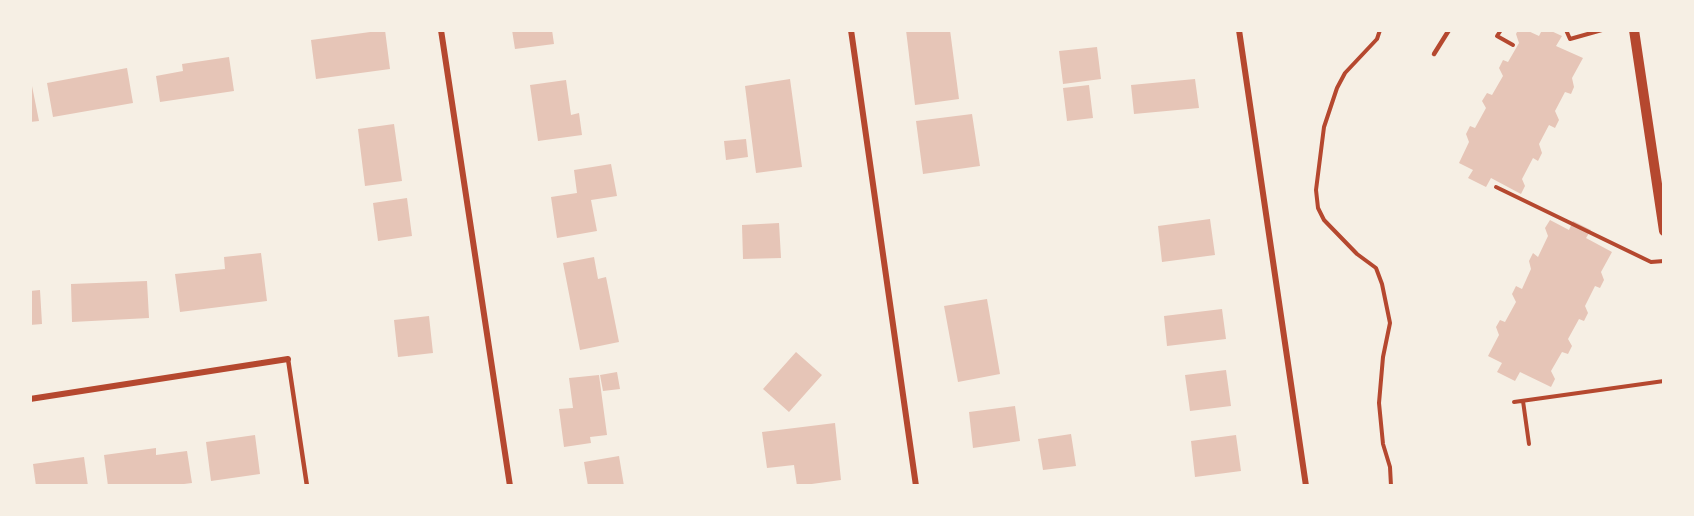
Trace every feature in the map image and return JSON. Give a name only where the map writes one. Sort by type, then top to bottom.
[{"type":"street","points":[[441,30],[510,486]]},
{"type":"street","points":[[851,30],[916,486]]},
{"type":"street","points":[[1239,30],[1306,486]]},
{"type":"street","points":[[1634,30],[1664,231]]},
{"type":"street","points":[[30,399],[288,359]]},
{"type":"lane","points":[[1434,54],[1449,30]]},
{"type":"lane","points":[[288,359],[307,486]]},
{"type":"path","points":[[1380,30],[1377,39],[1345,73],[1337,88],[1324,127],[1316,190],[1318,208],[1324,220],[1357,254],[1376,268],[1382,284],[1390,323],[1383,357],[1379,404],[1383,444],[1390,467],[1391,486]]},
{"type":"path","points":[[1501,30],[1497,36],[1513,45]]},
{"type":"path","points":[[1566,30],[1570,39],[1602,30]]},
{"type":"path","points":[[1496,187],[1651,262],[1664,261]]},
{"type":"path","points":[[1514,402],[1664,381]]},
{"type":"path","points":[[1523,400],[1529,444]]},
{"type":"building","points":[[385,30],[390,69],[316,79],[311,40]]},
{"type":"building","points":[[512,30],[552,30],[554,44],[515,49]]},
{"type":"building","points":[[906,30],[950,30],[959,99],[915,105]]},
{"type":"building","points":[[1518,30],[1526,30],[1539,36],[1542,30],[1549,30],[1562,36],[1556,46],[1583,58],[1572,78],[1574,87],[1571,94],[1565,92],[1555,111],[1559,120],[1555,128],[1549,125],[1539,144],[1542,153],[1538,161],[1533,158],[1522,179],[1525,186],[1521,194],[1491,178],[1486,187],[1468,178],[1473,170],[1459,163],[1469,142],[1466,134],[1470,126],[1475,128],[1486,108],[1482,101],[1487,93],[1492,95],[1503,76],[1499,68],[1503,60],[1508,62],[1519,43],[1516,34]]},
{"type":"building","points":[[1097,47],[1101,79],[1063,84],[1059,51]]},
{"type":"building","points":[[229,57],[234,91],[160,102],[156,76],[183,71],[182,64]]},
{"type":"building","points":[[127,68],[133,103],[53,117],[47,83]]},
{"type":"building","points":[[790,79],[802,167],[756,173],[745,86]]},
{"type":"building","points":[[1195,79],[1199,108],[1134,114],[1131,85]]},
{"type":"building","points":[[566,80],[571,115],[579,113],[582,135],[538,141],[530,85]]},
{"type":"building","points":[[1089,85],[1093,118],[1067,121],[1063,88]]},
{"type":"building","points":[[30,86],[32,86],[39,121],[30,122]]},
{"type":"building","points":[[972,114],[980,166],[923,174],[916,121]]},
{"type":"building","points":[[394,124],[402,181],[365,186],[358,129]]},
{"type":"building","points":[[746,139],[748,157],[726,160],[724,141]]},
{"type":"building","points":[[611,164],[617,196],[591,200],[597,231],[557,238],[551,197],[577,193],[574,170]]},
{"type":"building","points":[[407,198],[412,236],[378,241],[373,203]]},
{"type":"building","points":[[1210,219],[1215,255],[1162,262],[1158,226]]},
{"type":"building","points":[[1550,220],[1569,230],[1573,221],[1591,230],[1586,238],[1612,252],[1601,272],[1604,280],[1600,288],[1595,286],[1585,306],[1588,313],[1584,321],[1579,319],[1568,339],[1572,346],[1568,354],[1562,352],[1551,371],[1555,379],[1551,387],[1520,372],[1515,381],[1497,372],[1502,363],[1488,356],[1499,335],[1496,327],[1500,320],[1505,322],[1516,302],[1512,294],[1516,286],[1522,289],[1531,269],[1529,261],[1533,253],[1538,257],[1548,236],[1545,228]]},
{"type":"building","points":[[779,223],[781,258],[743,259],[742,225]]},
{"type":"building","points":[[261,253],[267,301],[180,312],[175,274],[225,269],[224,257]]},
{"type":"building","points":[[594,257],[598,279],[606,277],[619,342],[580,350],[563,263]]},
{"type":"building","points":[[147,281],[149,318],[72,322],[71,284]]},
{"type":"building","points":[[40,290],[42,324],[30,325],[30,291]]},
{"type":"building","points":[[987,299],[1000,374],[958,382],[944,306]]},
{"type":"building","points":[[1222,309],[1226,339],[1167,346],[1164,316]]},
{"type":"building","points":[[429,316],[433,353],[398,357],[394,320]]},
{"type":"building","points":[[796,352],[822,375],[789,412],[763,389]]},
{"type":"building","points":[[1226,370],[1231,406],[1190,411],[1185,375]]},
{"type":"building","points":[[617,372],[620,389],[603,391],[600,375]]},
{"type":"building","points":[[599,375],[607,435],[590,437],[591,443],[564,447],[559,409],[573,408],[569,378]]},
{"type":"building","points":[[1015,406],[1020,441],[973,448],[969,412]]},
{"type":"building","points":[[835,423],[841,480],[797,486],[794,465],[767,468],[762,432]]},
{"type":"building","points":[[1071,434],[1076,466],[1043,470],[1038,439]]},
{"type":"building","points":[[255,435],[260,474],[211,481],[206,442]]},
{"type":"building","points":[[1236,435],[1241,471],[1195,477],[1191,441]]},
{"type":"building","points":[[156,448],[156,455],[187,451],[192,483],[168,486],[108,486],[104,455]]},
{"type":"building","points":[[619,456],[624,486],[588,486],[584,462]]},
{"type":"building","points":[[84,457],[88,486],[36,486],[33,464]]}]
